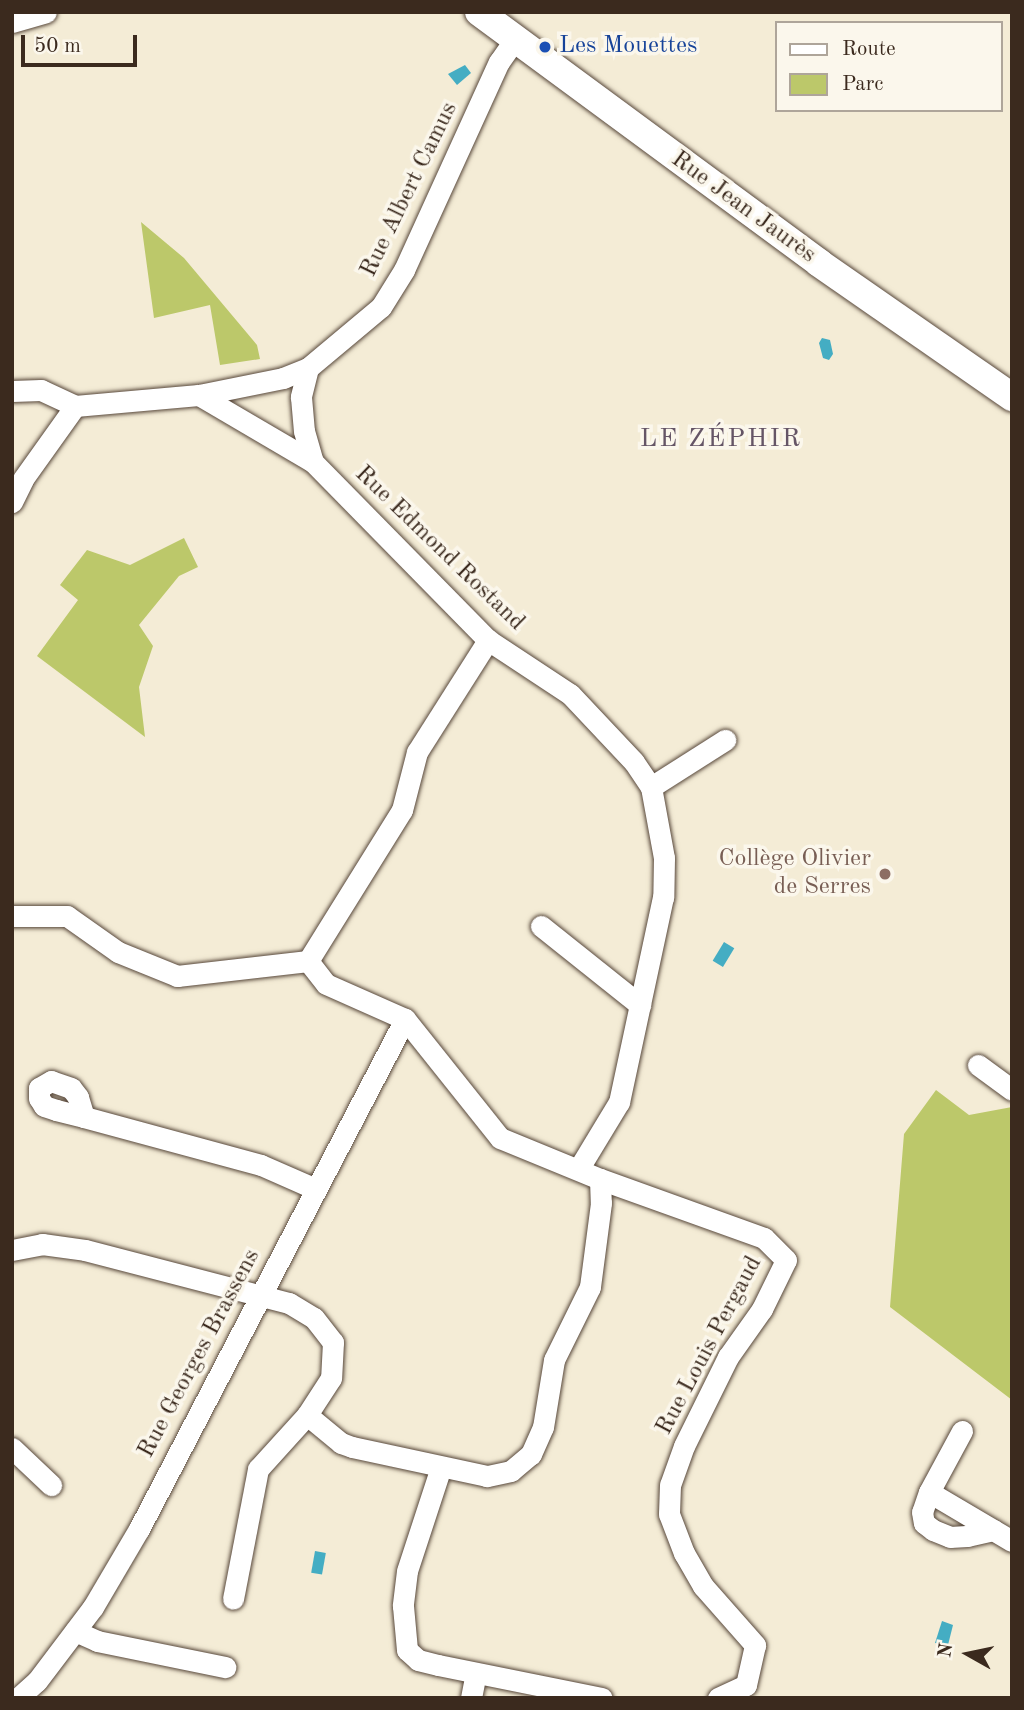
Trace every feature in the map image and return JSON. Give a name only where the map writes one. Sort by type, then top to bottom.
[{"type":"main road","name":"Rue Jean Jaurès","points":[[480,12],[819,263],[1012,397]]},
{"type":"street","points":[[12,22],[46,12]]},
{"type":"street","name":"Rue Albert Camus","points":[[75,406],[199,395],[283,378],[308,368],[381,307],[404,270],[499,62],[515,39]]},
{"type":"street","name":"Rue Edmond Rostand","points":[[308,368],[301,397],[304,431],[313,462]]},
{"type":"street","points":[[12,391],[41,390],[75,406],[23,479],[12,502]]},
{"type":"street","name":"Rue Edmond Rostand","points":[[199,395],[313,462],[488,640],[570,695],[634,762],[651,787],[664,858],[663,897],[619,1102],[579,1168]]},
{"type":"street","points":[[308,961],[402,810],[417,752],[488,640]]},
{"type":"street","points":[[651,787],[724,740]]},
{"type":"street","points":[[12,916],[67,916],[118,953],[177,976],[308,961]]},
{"type":"street","points":[[541,926],[640,1005]]},
{"type":"street","points":[[307,1415],[341,1443],[487,1476],[511,1471],[531,1454],[543,1427],[555,1360],[590,1287],[601,1203],[600,1179],[579,1168],[500,1138],[405,1018],[326,984],[308,961]]},
{"type":"street","name":"Rue Georges Brassens","points":[[18,1698],[37,1681],[93,1607],[139,1529],[405,1018]]},
{"type":"street","points":[[978,1065],[1012,1090]]},
{"type":"street","points":[[84,1117],[261,1165],[316,1189]]},
{"type":"street","name":"Rue Louis Pergaud","points":[[600,1179],[764,1238],[786,1260],[762,1309],[728,1357],[684,1446],[670,1485],[669,1514],[684,1553],[703,1586],[755,1645],[746,1685],[718,1698]]},
{"type":"street","points":[[12,1250],[42,1244],[85,1250],[289,1303],[314,1318],[333,1342],[331,1378],[307,1415],[258,1469],[233,1599]]},
{"type":"street","points":[[962,1432],[929,1492],[922,1512],[924,1523],[950,1537],[993,1530]]},
{"type":"street","points":[[12,1448],[51,1485]]},
{"type":"street","points":[[441,1467],[408,1571],[403,1606],[407,1650],[418,1660],[602,1698]]},
{"type":"street","points":[[929,1492],[1012,1541]]},
{"type":"street","points":[[75,1632],[97,1641],[225,1667]]},
{"type":"street","points":[[471,1698],[476,1673]]},
{"type":"green space","points":[[141,222],[184,258],[257,345],[260,359],[220,365],[210,305],[154,318]]},
{"type":"green space","points":[[184,538],[198,567],[179,576],[139,625],[153,646],[139,687],[145,737],[37,656],[78,600],[60,585],[87,550],[130,565]]},
{"type":"green space","points":[[936,1090],[969,1115],[1012,1107],[1012,1400],[890,1307],[904,1134]]},
{"type":"water","points":[[465,65],[471,73],[457,85],[448,74]]},
{"type":"water","points":[[822,338],[830,340],[833,354],[829,360],[823,358],[819,343]]},
{"type":"water","points":[[724,942],[734,948],[723,967],[713,961]]},
{"type":"water","points":[[315,1551],[326,1553],[322,1575],[311,1573]]},
{"type":"water","points":[[942,1621],[953,1625],[948,1645],[935,1643]]},
{"type":"place","name":"Les Mouettes","points":[[545,47]]},
{"type":"place","name":"Collège Olivier de Serres","points":[[885,874]]},
{"type":"district","name":"LE ZÉPHIR","points":[[721,440]]}]
